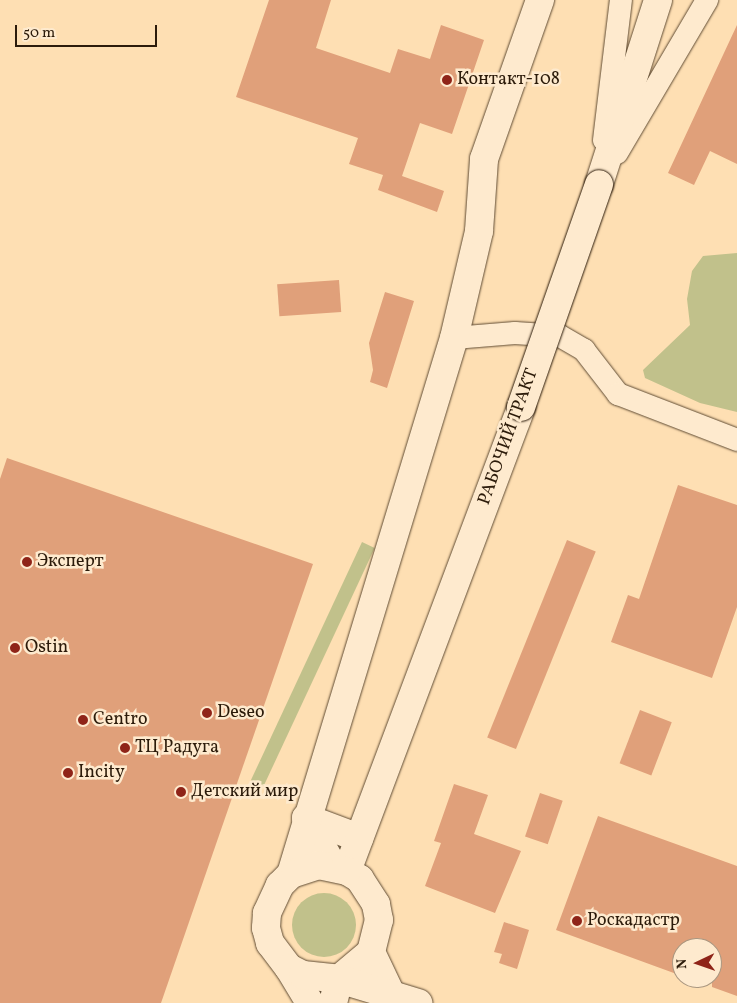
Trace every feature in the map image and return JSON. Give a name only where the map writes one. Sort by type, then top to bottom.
[{"type":"main road","points":[[292,874],[306,818],[454,338],[479,231],[484,159],[540,0]]},
{"type":"main road","name":"РАБОЧИЙ ТРАКТ","points":[[340,868],[359,838],[520,407],[599,184],[658,0]]},
{"type":"main road","points":[[306,818],[359,838]]},
{"type":"main road","points":[[306,818],[340,868],[360,879],[376,904],[379,920],[371,952],[336,991]]},
{"type":"main road","points":[[310,1003],[289,968],[270,944],[267,913],[271,898],[292,874],[304,868],[340,868]]},
{"type":"main road","points":[[371,952],[390,992]]},
{"type":"main road","points":[[289,968],[311,977],[336,991],[390,992],[418,1003]]},
{"type":"street","points":[[599,184],[621,0]]},
{"type":"street","points":[[599,184],[706,0]]},
{"type":"street","points":[[454,338],[515,333],[560,336],[584,350],[618,394],[737,440]]},
{"type":"green space","points":[[737,253],[737,412],[700,403],[645,378],[643,370],[690,325],[687,299],[692,271],[703,256]]},
{"type":"green space","points":[[362,542],[375,548],[264,786],[251,780]]},
{"type":"green space","points":[[324,893],[336,895],[347,902],[354,913],[356,925],[354,937],[347,948],[336,955],[324,957],[312,955],[301,948],[294,937],[292,925],[294,913],[301,902],[312,895]]},
{"type":"building","points":[[269,0],[331,0],[316,48],[390,73],[398,49],[430,59],[441,25],[484,40],[452,134],[420,123],[402,176],[444,191],[437,212],[378,190],[383,175],[349,164],[358,138],[236,97]]},
{"type":"building","points":[[737,25],[737,164],[710,151],[694,185],[668,173]]},
{"type":"building","points":[[339,280],[341,312],[279,316],[277,284]]},
{"type":"building","points":[[385,292],[414,301],[387,388],[370,382],[373,370],[369,343]]},
{"type":"building","name":"ТЦ Радуга","points":[[7,458],[313,564],[161,1003],[0,1003],[0,479]]},
{"type":"building","points":[[678,485],[737,505],[737,607],[712,678],[611,642],[628,595],[639,599]]},
{"type":"building","points":[[567,540],[596,552],[516,749],[487,737]]},
{"type":"building","points":[[640,710],[672,722],[651,775],[620,763]]},
{"type":"building","points":[[454,784],[488,795],[474,834],[521,851],[495,913],[425,886],[441,843],[434,841]]},
{"type":"building","points":[[540,793],[563,801],[548,844],[525,836]]},
{"type":"building","points":[[598,816],[737,866],[737,996],[715,988],[722,988],[722,938],[672,938],[672,972],[556,930]]},
{"type":"building","points":[[504,922],[529,930],[517,969],[499,963],[502,954],[494,952]]},
{"type":"place","name":"Контакт-108","points":[[447,80]]},
{"type":"place","name":"Эксперт","points":[[27,562]]},
{"type":"place","name":"Ostin","points":[[15,648]]},
{"type":"place","name":"Deseo","points":[[207,713]]},
{"type":"place","name":"Centro","points":[[83,720]]},
{"type":"place","name":"ТЦ Радуга","points":[[125,748]]},
{"type":"place","name":"Incity","points":[[68,773]]},
{"type":"place","name":"Детский мир","points":[[181,792]]},
{"type":"place","name":"Роскадастр","points":[[577,921]]}]
